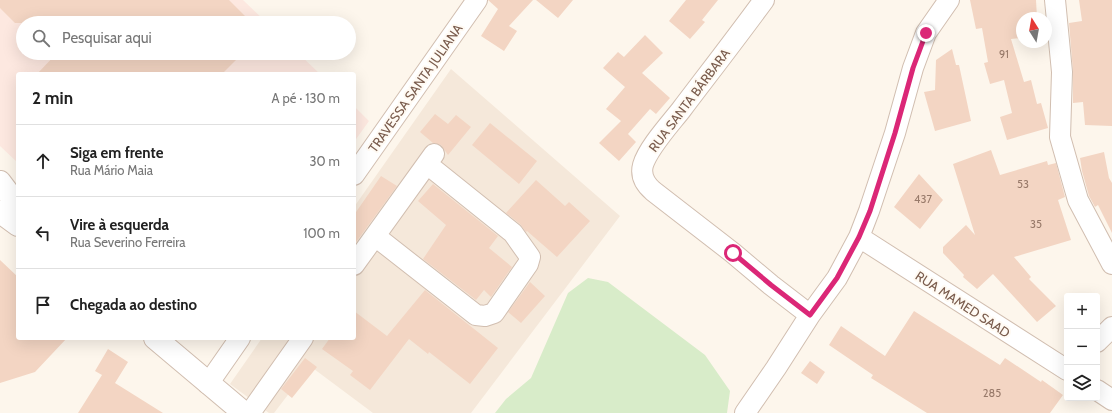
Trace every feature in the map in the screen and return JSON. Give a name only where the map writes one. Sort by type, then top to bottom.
[{"type":"street","name":"TRAVESSA SANTA JULIANA","points":[[356,172],[476,0]]},
{"type":"street","name":"RUA SANTA BÁRBARA","points":[[764,0],[654,144],[643,165],[642,174],[644,182],[654,191],[810,315]]},
{"type":"street","points":[[745,413],[810,315],[837,278],[859,237],[870,211],[923,40],[926,33],[949,0]]},
{"type":"street","points":[[1055,0],[1062,72],[1060,137],[1078,200],[1112,264]]},
{"type":"street","points":[[356,262],[374,236],[430,159],[513,233],[530,257],[528,264],[494,314],[485,316],[476,314],[374,236]]},
{"type":"street","points":[[0,182],[16,203]]},
{"type":"street","points":[[0,212],[16,224]]},
{"type":"street","name":"RUA MAMED SAAD","points":[[859,237],[1064,368]]},
{"type":"street","points":[[1100,339],[1112,327]]},
{"type":"street","points":[[157,340],[244,413]]},
{"type":"street","points":[[208,384],[239,340]]},
{"type":"street","points":[[250,413],[302,340]]},
{"type":"street","points":[[1100,392],[1112,400]]},
{"type":"shaded area","points":[[0,0],[243,0],[260,16],[16,16],[16,60],[305,60],[318,72],[16,72],[16,161],[0,146]]},
{"type":"shaded area","points":[[451,69],[620,216],[471,413],[373,413],[310,366],[274,413],[269,413],[230,384],[261,340],[356,340],[356,204]]},
{"type":"shaded area","points":[[356,108],[369,121],[356,139]]},
{"type":"green space","points":[[588,278],[608,282],[705,355],[730,391],[727,413],[495,413],[506,399],[531,378],[568,293]]},
{"type":"building","points":[[0,0],[229,0],[245,16],[16,16],[15,23],[0,8]]},
{"type":"building","points":[[488,0],[533,0],[509,26],[517,31],[504,51],[481,36],[498,9]]},
{"type":"building","points":[[536,0],[573,0],[558,18]]},
{"type":"building","points":[[686,0],[718,0],[702,20],[705,22],[690,39],[669,21]]},
{"type":"building","points":[[970,0],[1036,0],[1037,12],[1016,12],[1016,39],[1011,39],[1024,82],[1031,80],[1037,104],[1041,103],[1048,128],[1007,140],[1000,117],[1012,113],[1004,80],[990,84],[984,63],[988,62],[982,28],[976,29]]},
{"type":"building","points":[[1079,0],[1112,0],[1112,126],[1085,125],[1083,102],[1073,103],[1073,71],[1069,23],[1082,21]]},
{"type":"building","points":[[645,35],[663,53],[642,73],[670,98],[656,114],[650,109],[628,134],[636,142],[619,161],[599,143],[621,121],[606,109],[625,87],[603,68],[618,52],[624,57]]},
{"type":"building","points":[[952,49],[956,65],[959,65],[971,121],[935,131],[924,92],[935,90],[936,60]]},
{"type":"building","points":[[50,60],[236,60],[224,72],[39,72]]},
{"type":"building","points":[[435,114],[448,124],[456,115],[471,127],[448,155],[441,145],[433,143],[420,132]]},
{"type":"building","points":[[490,123],[537,161],[519,184],[472,145]]},
{"type":"building","points":[[991,150],[1000,175],[1047,161],[1048,165],[1056,163],[1065,197],[1058,200],[1071,240],[1014,257],[1031,277],[1029,279],[1056,306],[1037,322],[993,274],[977,289],[963,277],[964,275],[943,253],[943,247],[966,225],[975,235],[953,164]]},
{"type":"building","points":[[1104,152],[1109,178],[1112,183],[1112,233],[1098,205],[1095,207],[1089,196],[1080,158]]},
{"type":"building","points":[[919,174],[943,200],[920,229],[894,207]]},
{"type":"building","points":[[381,176],[397,186],[356,242],[356,212]]},
{"type":"building","points":[[536,180],[565,206],[569,202],[590,221],[557,257],[527,231],[526,232],[520,224],[506,213]]},
{"type":"building","points":[[433,184],[498,236],[489,248],[512,267],[491,297],[484,290],[476,300],[423,259],[446,225],[418,201]]},
{"type":"building","points":[[0,260],[16,275],[16,340],[65,340],[35,372],[0,383]]},
{"type":"building","points":[[530,282],[545,296],[521,323],[508,312]]},
{"type":"building","points":[[425,290],[498,348],[470,384],[429,352],[428,354],[409,339],[370,390],[350,375],[353,371],[322,349],[329,340],[356,340],[356,313],[387,336]]},
{"type":"building","points":[[914,311],[1000,365],[1005,358],[1041,382],[1042,380],[1063,395],[1050,413],[927,413],[871,378],[873,375],[829,345],[841,326],[885,356]]},
{"type":"building","points":[[108,349],[128,362],[115,383],[163,413],[78,413],[102,375],[95,371]]},
{"type":"building","points":[[305,358],[317,367],[292,398],[281,389]]},
{"type":"building","points":[[810,361],[825,372],[817,384],[801,373]]},
{"type":"route","points":[[733,253],[810,315],[837,278],[859,237],[870,211],[895,133],[904,96],[926,33]]}]
